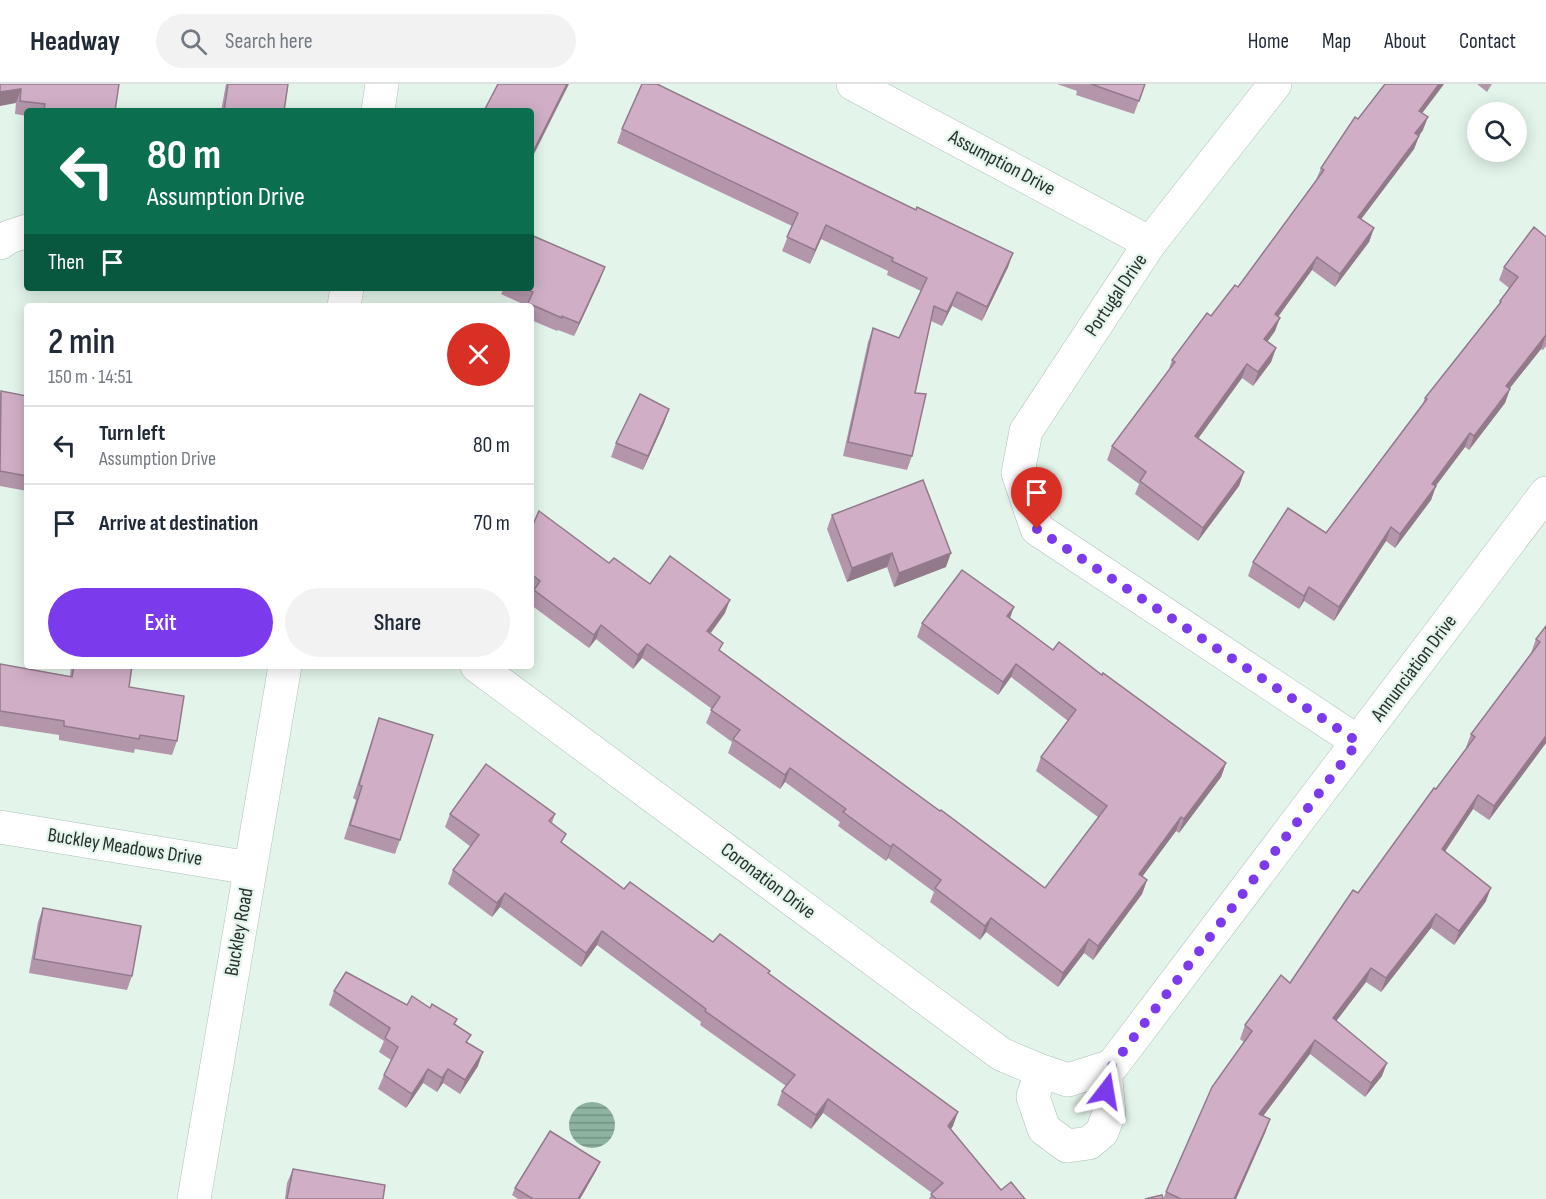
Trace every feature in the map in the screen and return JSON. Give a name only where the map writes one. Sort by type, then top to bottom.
[{"type":"street","points":[[378,108],[382,84]]},
{"type":"street","name":"Assumption Drive","points":[[853,84],[1150,243]]},
{"type":"street","name":"Portugal Drive","points":[[1275,84],[1150,243],[1026,431],[1018,473],[1037,529],[1358,742]]},
{"type":"street","points":[[0,243],[24,232]]},
{"type":"street","name":"Annunciation Drive","points":[[1054,1075],[1105,1069],[1112,1066],[1120,1057],[1546,494]]},
{"type":"street","name":"Buckley Road","points":[[194,1199],[284,669]]},
{"type":"street","name":"Coronation Drive","points":[[481,669],[1001,1054],[1054,1075]]},
{"type":"street","name":"Buckley Meadows Drive","points":[[0,827],[250,868]]},
{"type":"street","points":[[1054,1075],[1033,1097],[1044,1129],[1067,1146],[1089,1143],[1102,1132],[1109,1113],[1105,1069]]},
{"type":"shaded area","points":[[592,1102],[601,1103],[609,1108],[614,1116],[614,1134],[609,1142],[601,1147],[592,1148],[583,1147],[575,1142],[570,1134],[569,1125],[570,1116],[575,1108],[583,1103]]},
{"type":"building","points":[[0,84],[119,84],[115,108],[44,108],[45,104],[20,101],[21,89],[0,92]]},
{"type":"building","points":[[228,84],[288,84],[284,108],[224,108]]},
{"type":"building","points":[[498,84],[567,84],[534,150],[534,108],[486,108]]},
{"type":"building","points":[[642,84],[657,84],[916,210],[917,207],[1013,253],[987,307],[957,292],[947,312],[934,306],[915,393],[926,394],[912,456],[848,442],[873,328],[899,338],[927,278],[892,261],[893,258],[826,225],[815,250],[787,237],[798,213],[622,129]]},
{"type":"building","points":[[1091,84],[1145,84],[1139,101]]},
{"type":"building","points":[[1385,84],[1439,84],[1419,111],[1428,117],[1415,133],[1419,136],[1358,217],[1374,228],[1340,274],[1317,257],[1275,314],[1280,318],[1264,339],[1276,348],[1258,372],[1247,364],[1195,436],[1244,472],[1203,528],[1140,481],[1146,472],[1112,446],[1175,362],[1172,360],[1207,313],[1211,316],[1235,285],[1238,287],[1324,170],[1321,168],[1355,117],[1358,119]]},
{"type":"building","points":[[1534,227],[1546,237],[1546,335],[1506,386],[1510,389],[1474,436],[1470,433],[1432,484],[1436,486],[1400,534],[1391,527],[1339,607],[1309,587],[1304,596],[1253,562],[1288,508],[1326,533],[1518,277],[1504,267]]},
{"type":"building","points":[[534,236],[605,267],[579,323],[534,306],[534,303],[528,303],[533,292],[531,291],[534,291]]},
{"type":"building","points":[[1,391],[24,395],[24,475],[0,471]]},
{"type":"building","points":[[640,394],[669,409],[648,456],[616,443]]},
{"type":"building","points":[[923,480],[951,553],[899,573],[892,553],[852,568],[832,515]]},
{"type":"building","points":[[539,511],[609,563],[614,558],[650,584],[670,556],[730,600],[707,631],[723,643],[719,650],[1045,888],[1107,806],[1041,757],[1076,710],[1016,664],[1003,682],[922,623],[962,570],[1014,607],[1007,616],[1053,650],[1059,642],[1226,763],[1184,819],[1181,817],[1139,874],[1147,880],[1098,946],[1089,939],[1063,973],[991,918],[985,926],[935,888],[941,880],[893,844],[891,847],[843,812],[846,809],[790,768],[785,775],[733,739],[740,730],[711,710],[720,697],[647,644],[638,655],[601,625],[594,635],[534,590],[540,581],[534,576],[534,522]]},
{"type":"building","points":[[1546,626],[1546,736],[1494,806],[1478,795],[1442,849],[1491,888],[1459,931],[1436,914],[1386,978],[1371,968],[1333,1018],[1387,1063],[1371,1083],[1315,1040],[1259,1114],[1270,1119],[1234,1199],[1181,1199],[1166,1192],[1212,1087],[1252,1031],[1245,1025],[1281,975],[1290,983],[1353,890],[1358,893],[1434,788],[1436,789],[1475,737],[1471,734],[1540,642],[1536,639]]},
{"type":"building","points":[[0,664],[72,677],[73,669],[132,669],[129,687],[184,696],[177,741],[140,735],[139,739],[64,726],[64,721],[0,711]]},
{"type":"building","points":[[379,718],[433,735],[400,840],[350,825]]},
{"type":"building","points":[[486,764],[555,814],[549,821],[566,834],[561,842],[624,889],[630,882],[713,942],[720,934],[770,971],[768,973],[958,1112],[948,1126],[1001,1190],[1011,1182],[1025,1199],[936,1199],[931,1194],[943,1183],[828,1099],[816,1115],[782,1091],[795,1075],[705,1011],[706,1009],[602,931],[586,953],[505,893],[497,903],[453,870],[479,835],[450,814]]},
{"type":"building","points":[[43,908],[141,926],[132,976],[34,959]]},
{"type":"building","points":[[346,972],[407,1005],[412,996],[430,1008],[432,1004],[457,1019],[454,1024],[471,1035],[466,1042],[483,1052],[465,1080],[448,1069],[442,1078],[428,1069],[412,1094],[384,1075],[398,1047],[385,1038],[390,1028],[334,991]]},
{"type":"building","points":[[550,1131],[600,1162],[578,1199],[533,1199],[515,1188]]},
{"type":"building","points":[[293,1169],[385,1185],[383,1199],[287,1199]]},
{"type":"building","points":[[1162,1195],[1163,1199],[1145,1199]]},
{"type":"route","points":[[1037,529],[1358,742],[1112,1066],[1105,1069],[1106,1091]]}]
